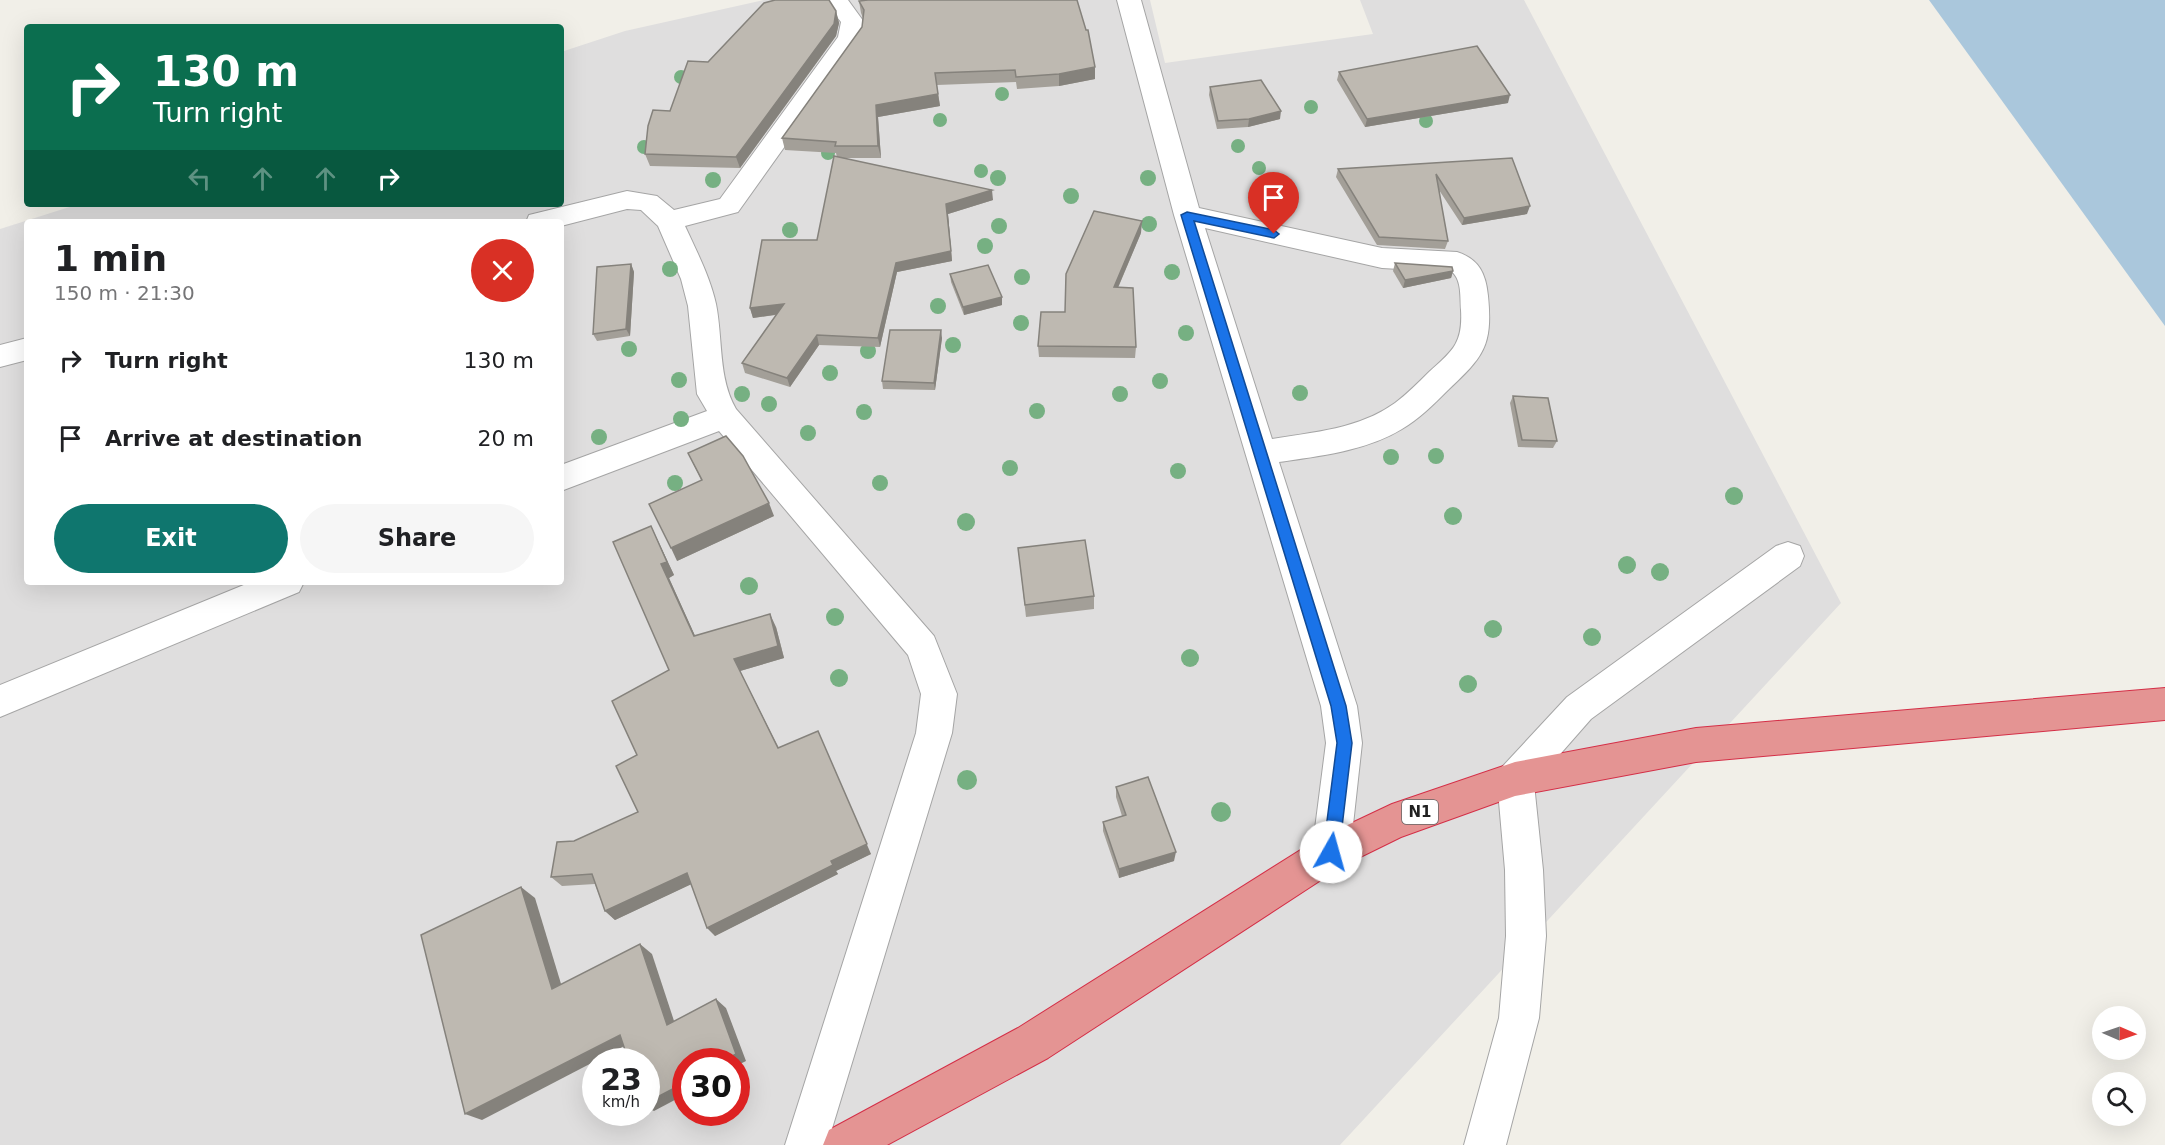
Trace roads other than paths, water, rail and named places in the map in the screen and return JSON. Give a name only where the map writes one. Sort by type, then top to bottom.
[{"type":"highway","name":"N1","points":[[844,1145],[1033,1043],[1331,852],[1392,822],[1515,778],[1696,745],[2165,704]]},
{"type":"street","points":[[669,221],[729,206],[740,193],[855,29],[853,21],[836,0]]},
{"type":"street","points":[[1129,0],[1187,215],[1339,706],[1344,743],[1331,852]]},
{"type":"street","points":[[551,219],[627,200],[648,202],[669,221],[695,279],[702,306],[712,394],[725,417],[922,647],[939,694],[934,733],[806,1145]]},
{"type":"street","points":[[1187,215],[1382,258],[1456,262],[1466,266],[1472,274],[1477,329],[1469,352],[1404,413],[1376,428],[1347,438],[1260,453]]},
{"type":"street","points":[[0,356],[24,350]]},
{"type":"street","points":[[564,477],[725,417]]},
{"type":"street","points":[[1485,1145],[1519,1018],[1522,983],[1526,914],[1515,778],[1579,708],[1788,556]]},
{"type":"street","points":[[0,701],[280,585]]},
{"type":"water","points":[[1929,0],[2165,0],[2165,326]]}]
